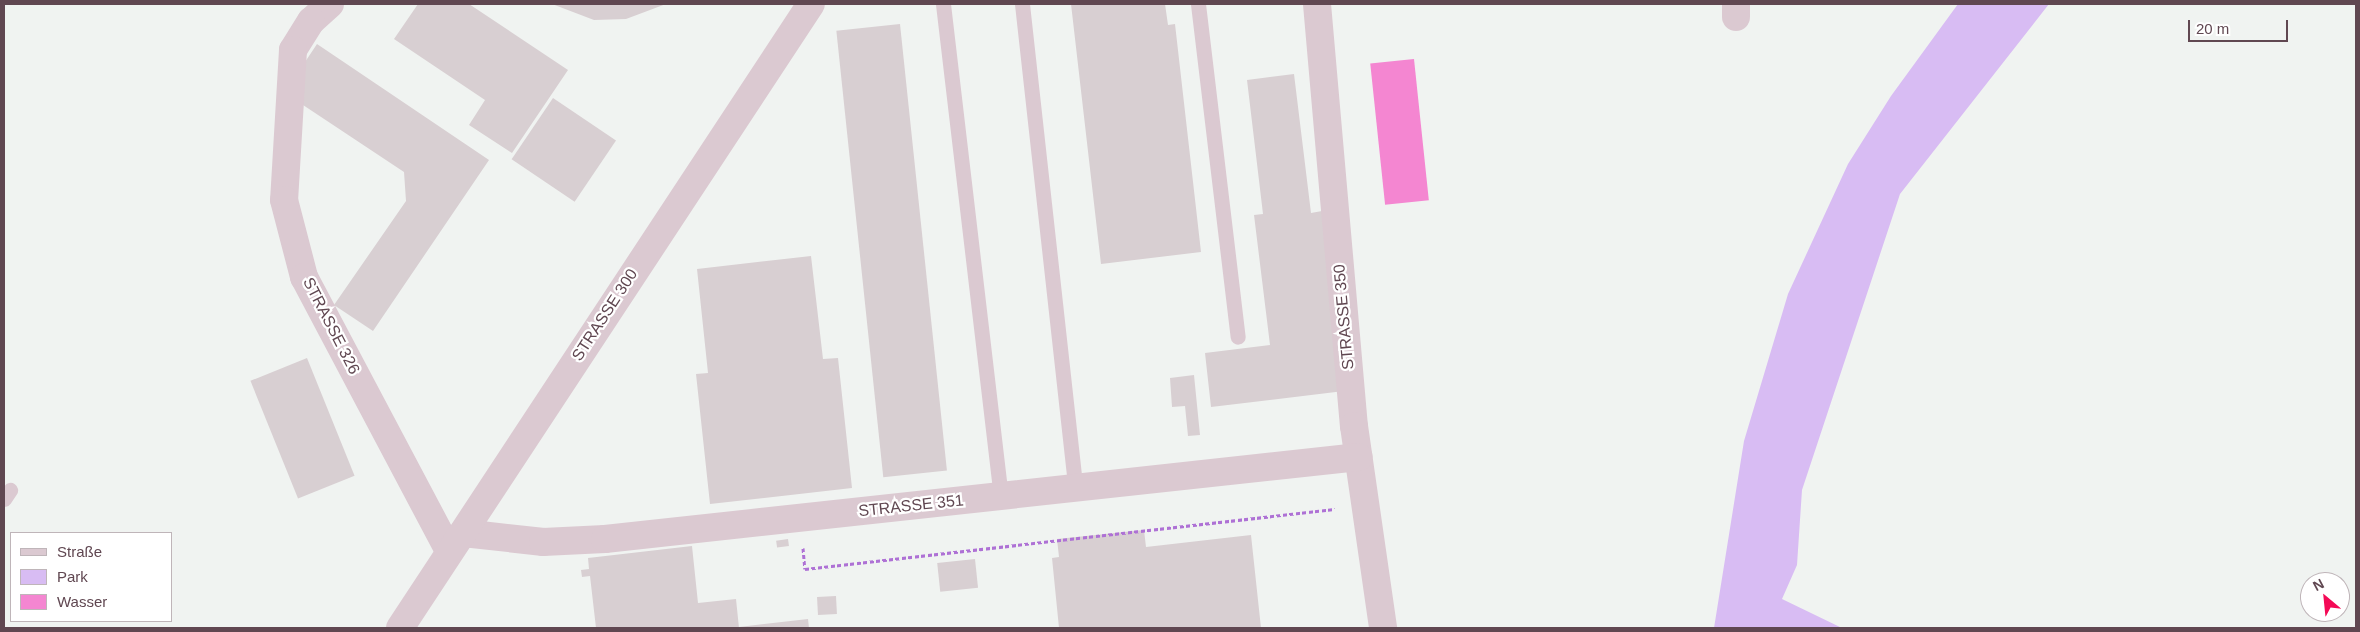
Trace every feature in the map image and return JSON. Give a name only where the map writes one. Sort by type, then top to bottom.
[{"type":"street","name":"STRASSE 326","points":[[330,4],[310,21],[293,50],[284,200],[304,277],[456,542]]},
{"type":"street","name":"STRASSE 300","points":[[400,628],[812,4]]},
{"type":"street","name":"STRASSE 350","points":[[1317,4],[1359,457],[1383,628]]},
{"type":"street","name":"STRASSE 351","points":[[456,542],[543,542],[605,539],[1001,496],[1075,486],[1359,457]]},
{"type":"lane","points":[[943,4],[1001,496]]},
{"type":"lane","points":[[1022,4],[1075,486]]},
{"type":"lane","points":[[1198,4],[1238,337]]},
{"type":"path","points":[[802,540],[805,569],[1347,508]]},
{"type":"green space","points":[[1958,4],[2049,4],[1900,194],[1802,490],[1797,565],[1782,599],[1842,628],[1714,628],[1744,441],[1788,294],[1848,164],[1891,96]]},
{"type":"water","points":[[1414,59],[1429,200],[1385,205],[1370,64]]},
{"type":"building","points":[[418,4],[469,4],[568,70],[512,153],[469,125],[485,100],[394,39]]},
{"type":"building","points":[[552,4],[666,4],[626,19],[594,20]]},
{"type":"building","points":[[1071,4],[1165,4],[1168,25],[1175,24],[1201,252],[1101,264]]},
{"type":"building","points":[[900,24],[947,471],[883,477],[836,31]]},
{"type":"building","points":[[317,44],[489,160],[373,331],[334,305],[406,201],[404,172],[300,103],[303,65]]},
{"type":"building","points":[[1294,74],[1311,213],[1322,211],[1344,391],[1211,407],[1205,353],[1270,345],[1254,215],[1263,214],[1247,80]]},
{"type":"building","points":[[553,98],[616,140],[575,202],[512,159]]},
{"type":"building","points":[[811,256],[823,359],[838,358],[852,488],[710,504],[696,374],[708,373],[697,269]]},
{"type":"building","points":[[307,358],[355,476],[298,499],[250,381]]},
{"type":"building","points":[[1194,375],[1200,435],[1188,436],[1185,406],[1172,407],[1170,378]]},
{"type":"building","points":[[1144,530],[1146,547],[1251,535],[1261,628],[1059,628],[1052,558],[1059,557],[1057,539]]},
{"type":"building","points":[[788,539],[789,546],[777,548],[776,541]]},
{"type":"building","points":[[692,546],[698,603],[736,599],[739,628],[596,628],[590,576],[582,577],[581,570],[589,569],[588,558]]},
{"type":"building","points":[[975,559],[978,588],[940,592],[937,563]]},
{"type":"building","points":[[836,596],[837,614],[818,615],[817,597]]},
{"type":"building","points":[[808,619],[809,628],[739,627]]}]
